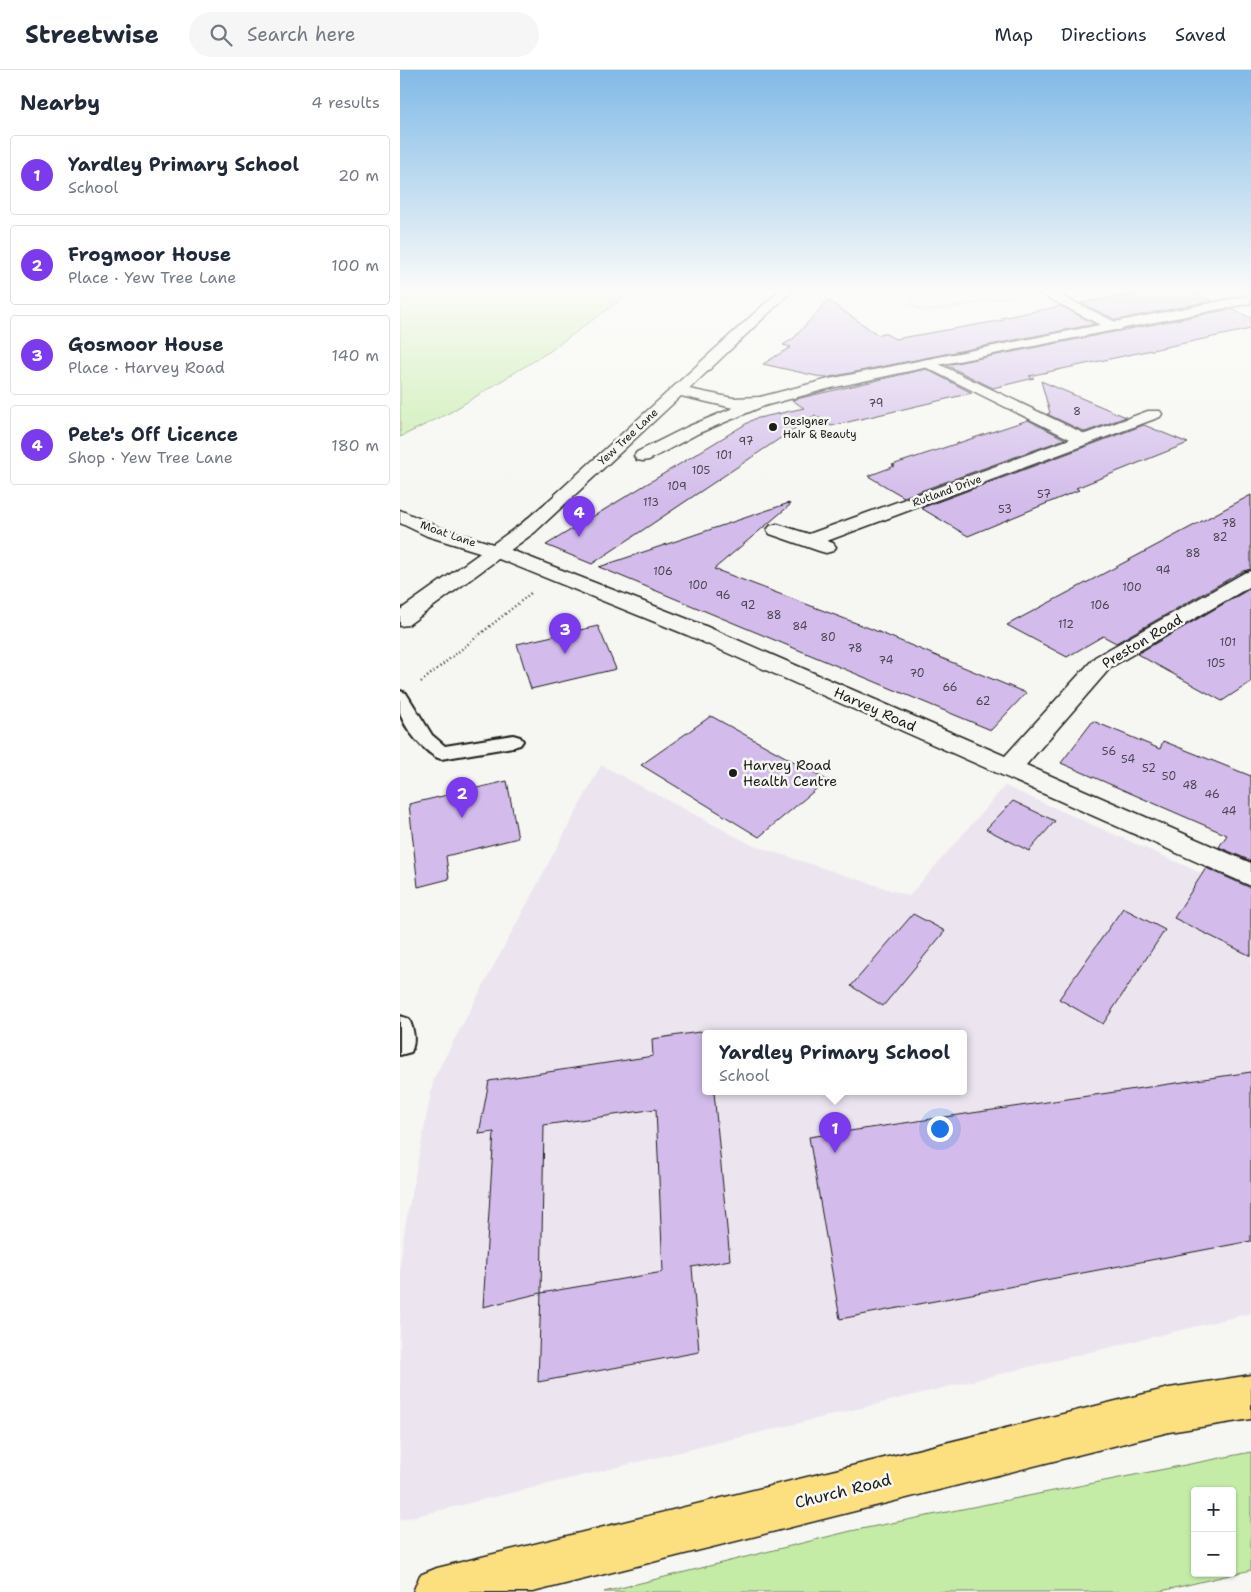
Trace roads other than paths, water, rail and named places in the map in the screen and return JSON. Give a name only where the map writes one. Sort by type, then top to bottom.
[{"type":"main road","name":"Church Road","points":[[437,1592],[1169,1410],[1251,1397]]},
{"type":"street","name":"Yew Tree Lane","points":[[400,620],[496,551],[555,505],[711,360]]},
{"type":"street","points":[[643,456],[693,430],[760,402],[829,384],[943,360]]},
{"type":"street","points":[[928,363],[1084,440]]},
{"type":"street","points":[[677,392],[733,402],[760,402]]},
{"type":"street","name":"Rutland Drive","points":[[809,541],[1154,414]]},
{"type":"street","name":"Moat Lane","points":[[400,516],[434,532],[496,551]]},
{"type":"street","points":[[777,530],[836,551]]},
{"type":"street","name":"Harvey Road","points":[[496,551],[695,630],[1251,875]]},
{"type":"street","name":"Preston Road","points":[[1009,768],[1103,662],[1251,577]]},
{"type":"lane","points":[[401,697],[425,739],[441,754],[513,741]]},
{"type":"place","name":"Designer Hair & Beauty","points":[[773,427]]},
{"type":"place","name":"Pete's Off Licence","points":[[579,537]]},
{"type":"place","name":"Gosmoor House","points":[[565,654]]},
{"type":"place","name":"Harvey Road Health Centre","points":[[733,773]]},
{"type":"place","name":"Frogmoor House","points":[[462,818]]},
{"type":"place","name":"Yardley Primary School","points":[[835,1153]]}]
